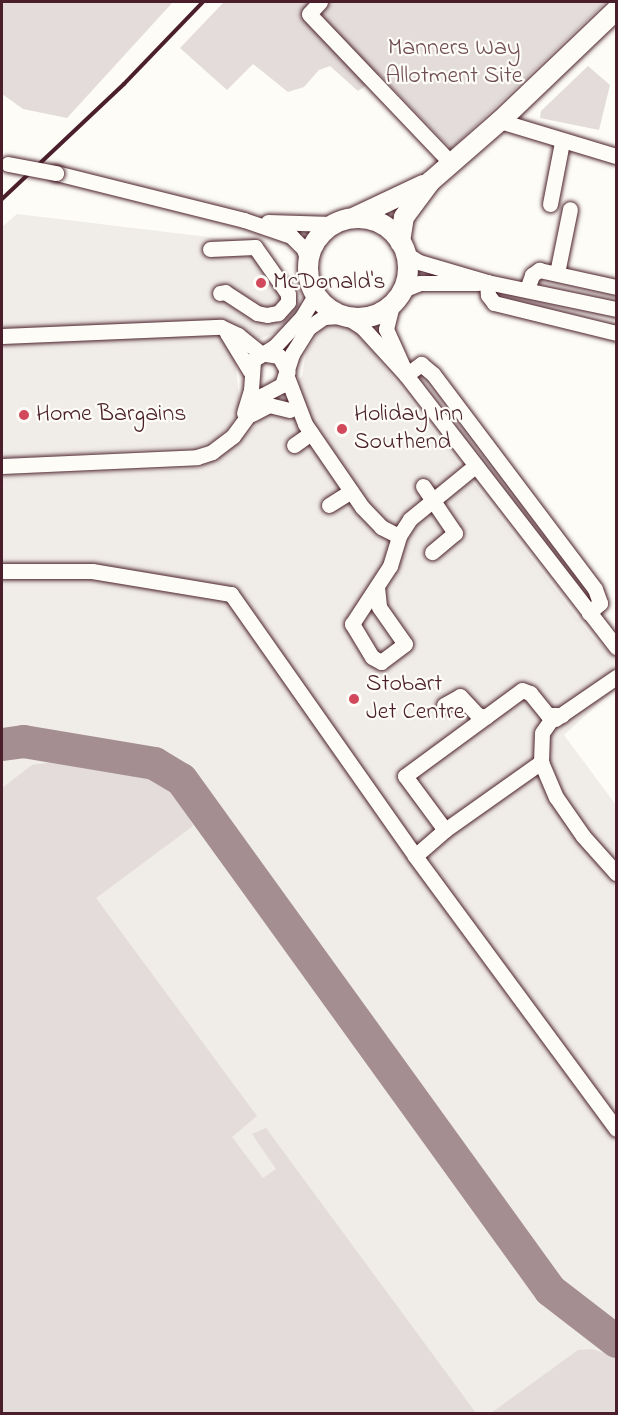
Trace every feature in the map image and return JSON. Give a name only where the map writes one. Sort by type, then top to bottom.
[{"type":"main road","points":[[430,182],[352,218],[332,224],[314,243],[309,265],[313,288],[321,302],[345,317],[373,316],[392,305],[405,290],[409,271],[403,247],[404,217],[430,182],[500,121],[616,10]]},
{"type":"main road","points":[[352,218],[372,218],[403,247]]},
{"type":"street","points":[[320,2],[309,14],[451,163]]},
{"type":"street","points":[[500,121],[562,142],[616,156]]},
{"type":"street","points":[[550,204],[562,142]]},
{"type":"street","points":[[4,163],[56,173],[244,220],[297,240],[309,265]]},
{"type":"street","points":[[557,273],[570,209]]},
{"type":"street","points":[[244,220],[332,224]]},
{"type":"street","points":[[403,247],[418,262],[487,282],[616,309]]},
{"type":"street","points":[[213,249],[257,248],[288,294],[284,309],[267,315],[257,313],[225,292],[220,293]]},
{"type":"street","points":[[527,289],[536,270],[616,287]]},
{"type":"street","points":[[405,290],[420,283],[487,282]]},
{"type":"street","points":[[487,282],[489,298],[494,303],[616,333]]},
{"type":"street","points":[[238,429],[251,390],[250,374],[253,360],[275,346],[308,310],[313,288]]},
{"type":"street","points":[[392,305],[386,329],[406,375]]},
{"type":"street","points":[[2,466],[197,457],[220,447],[252,414],[260,399],[282,385],[297,345],[308,328],[324,318],[345,317],[362,327],[406,375],[470,470],[616,647]]},
{"type":"street","points":[[214,327],[235,342],[256,386],[271,391],[308,428],[372,520],[402,532]]},
{"type":"street","points":[[2,336],[214,327],[232,332],[264,353],[279,356],[308,428]]},
{"type":"street","points":[[406,375],[421,364],[433,374],[595,589],[600,603],[589,613]]},
{"type":"street","points":[[252,414],[268,405],[289,410]]},
{"type":"street","points":[[294,445],[308,428]]},
{"type":"street","points":[[428,492],[443,494],[470,470]]},
{"type":"street","points":[[329,506],[351,490]]},
{"type":"street","points":[[376,587],[379,607],[405,644],[397,654],[381,662],[372,657],[352,629],[376,587],[390,566],[402,532],[428,492]]},
{"type":"street","points":[[428,492],[455,533],[432,552]]},
{"type":"street","points":[[2,571],[92,571],[231,594],[415,856],[616,1129]]},
{"type":"street","points":[[616,677],[554,717],[542,732],[541,762],[556,797],[583,836],[616,873]]},
{"type":"street","points":[[445,831],[405,776],[512,698],[526,691],[554,717]]},
{"type":"street","points":[[444,705],[460,696],[478,715],[486,717]]},
{"type":"street","points":[[415,856],[445,831],[541,762]]},
{"type":"shaded area","points":[[17,214],[259,243],[301,306],[283,330],[261,338],[235,360],[240,407],[231,425],[216,440],[196,447],[2,458],[2,227]]},
{"type":"shaded area","points":[[336,322],[355,331],[373,352],[592,637],[616,657],[616,688],[564,735],[616,805],[616,1413],[2,1413],[2,476],[199,468],[236,444],[302,376],[306,352],[321,329]]},
{"type":"green space","points":[[2,2],[173,2],[67,118],[23,109],[2,94]]},
{"type":"green space","name":"Manners Way Allotment Site","points":[[224,2],[606,2],[451,149],[380,75],[358,91],[330,66],[319,70],[304,87],[288,92],[253,64],[227,90],[180,48]]},
{"type":"green space","points":[[588,66],[610,85],[599,130],[540,118],[541,111]]},
{"type":"green space","points":[[53,762],[159,782],[182,801],[193,826],[96,898],[257,1116],[232,1137],[263,1178],[276,1169],[252,1134],[266,1128],[476,1413],[2,1413],[2,788],[32,765]]},
{"type":"green space","points":[[592,1349],[616,1357],[616,1413],[491,1413],[578,1350]]},
{"type":"taxiway","points":[[2,744],[23,741],[154,763],[181,779],[550,1290],[616,1341]]},
{"type":"railway","points":[[2,199],[124,84],[203,2]]},
{"type":"place","name":"McDonald's","points":[[261,283]]},
{"type":"place","name":"Home Bargains","points":[[24,415]]},
{"type":"place","name":"Holiday Inn Southend","points":[[342,429]]},
{"type":"place","name":"Stobart Jet Centre","points":[[354,699]]}]
